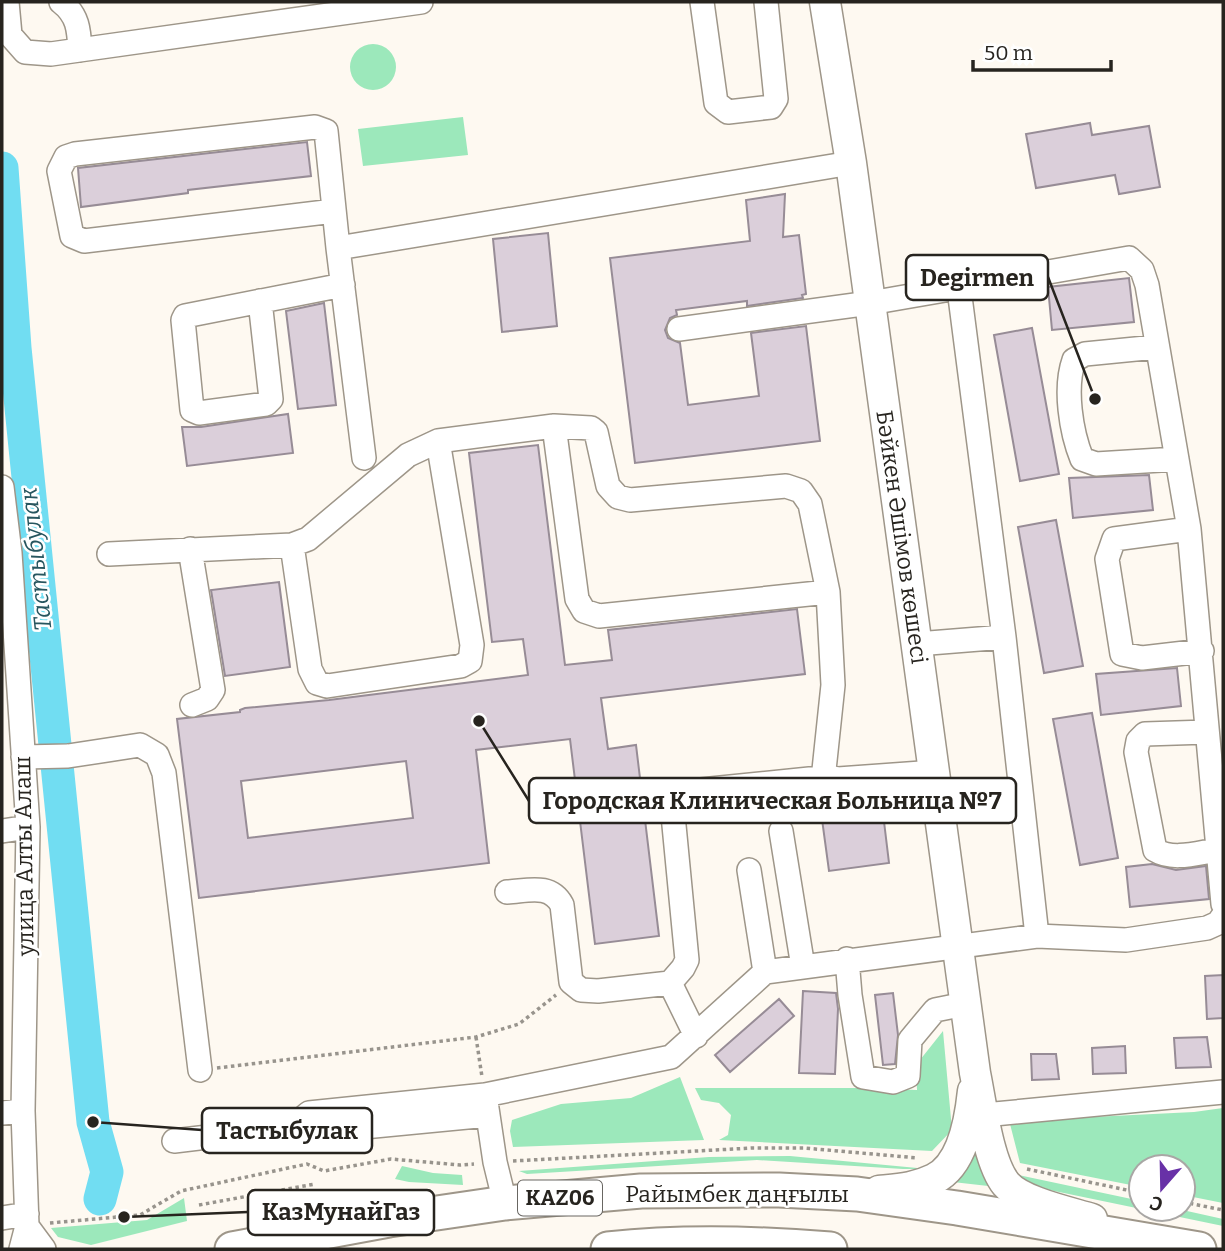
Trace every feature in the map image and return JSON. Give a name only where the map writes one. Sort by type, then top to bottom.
[{"type":"highway","name":"Райымбек даңғылы","points":[[233,1249],[389,1220],[505,1203],[641,1191],[779,1189],[857,1194],[1187,1247]]},
{"type":"highway","points":[[608,1249],[643,1245],[830,1249]]},
{"type":"main road","name":"Бәйкен Әшімов көшесі","points":[[825,2],[851,163],[975,1073]]},
{"type":"main road","points":[[975,1073],[994,1164],[1007,1185],[1037,1203],[1187,1247]]},
{"type":"main road","points":[[857,1194],[914,1187],[936,1178],[955,1161],[971,1116],[975,1073]]},
{"type":"street","points":[[61,2],[70,9],[78,25],[80,50]]},
{"type":"street","points":[[13,7],[10,35],[25,52],[51,54],[361,6],[421,2]]},
{"type":"street","points":[[702,2],[716,103],[728,112],[771,107],[776,99],[766,2]]},
{"type":"street","points":[[334,211],[84,242],[72,236],[59,171],[66,157],[75,154],[315,127],[326,131],[364,458]]},
{"type":"street","points":[[338,248],[851,163]]},
{"type":"street","points":[[679,329],[959,289],[1129,258],[1142,270],[1147,285],[1189,529],[1223,904]]},
{"type":"street","points":[[260,301],[271,399],[267,404],[200,414],[192,410],[183,320],[186,316],[260,301],[343,285]]},
{"type":"street","points":[[959,289],[1004,637],[1038,936]]},
{"type":"street","points":[[1156,347],[1085,354],[1074,360],[1068,386],[1077,447],[1082,459],[1096,464],[1177,459]]},
{"type":"street","points":[[554,426],[578,599],[584,611],[599,616],[828,592]]},
{"type":"street","points":[[108,554],[292,545],[308,539],[408,455],[438,442],[554,426],[591,428],[596,432],[608,486],[618,497],[630,500],[786,486],[801,492],[810,504],[828,592],[833,685],[824,770],[829,777]]},
{"type":"street","points":[[292,545],[310,669],[317,682],[327,686],[461,666],[470,661],[472,645],[438,442]]},
{"type":"street","name":"улица Алты Алаш","points":[[2,488],[28,827],[13,1112],[27,1220],[21,1249]]},
{"type":"street","points":[[1189,529],[1114,539],[1107,559],[1122,654],[1142,658],[1202,651]]},
{"type":"street","points":[[190,549],[213,690],[207,699],[192,705]]},
{"type":"street","points":[[917,644],[1004,637]]},
{"type":"street","points":[[1207,732],[1145,734],[1138,741],[1136,752],[1155,850],[1164,855],[1175,856],[1217,850]]},
{"type":"street","points":[[23,757],[57,757],[140,745],[157,755],[166,786],[200,1070]]},
{"type":"street","points":[[506,892],[546,890],[556,895],[562,905],[571,982],[581,990],[598,991],[670,983],[687,960],[673,815],[676,799],[691,791],[829,777],[838,779],[935,772]]},
{"type":"street","points":[[2,831],[28,827]]},
{"type":"street","points":[[781,831],[803,967]]},
{"type":"street","points":[[749,870],[765,972]]},
{"type":"street","points":[[174,1141],[292,1126],[309,1113],[486,1105],[671,1057],[765,972],[847,959],[1038,936],[1126,940],[1207,928],[1218,923],[1223,916]]},
{"type":"street","points":[[847,959],[863,1077],[893,1083],[908,1076],[910,1040],[935,1010],[965,1004]]},
{"type":"street","points":[[670,983],[695,1036]]},
{"type":"street","points":[[984,1115],[1223,1092]]},
{"type":"street","points":[[486,1105],[505,1203]]},
{"type":"street","points":[[2,1218],[27,1220],[44,1249]]},
{"type":"path","points":[[200,1070],[477,1037],[519,1024],[571,982]]},
{"type":"path","points":[[477,1037],[486,1105]]},
{"type":"path","points":[[199,1205],[314,1184]]},
{"type":"path","points":[[1197,1205],[1223,1210]]},
{"type":"green space","points":[[373,44],[382,45],[389,51],[395,58],[395,76],[389,83],[382,89],[373,90],[364,89],[357,83],[351,76],[350,67],[351,58],[357,51],[364,45]]},
{"type":"green space","points":[[463,117],[468,155],[363,166],[358,129]]},
{"type":"green space","points":[[943,1031],[952,1130],[932,1151],[719,1140],[728,1135],[731,1115],[719,1103],[701,1100],[695,1088],[917,1090],[916,1065]]},
{"type":"green space","points":[[680,1077],[704,1140],[513,1147],[510,1131],[512,1120],[561,1104],[631,1098]]},
{"type":"green space","points":[[1223,1108],[1223,1203],[1197,1198],[1197,1153],[1127,1153],[1127,1184],[1020,1163],[1010,1124],[1031,1120],[1194,1112]]},
{"type":"green space","points":[[972,1131],[997,1187],[944,1181]]},
{"type":"green space","points":[[790,1156],[928,1169],[757,1160],[527,1174],[519,1171],[709,1157]]},
{"type":"green space","points":[[402,1166],[433,1173],[462,1175],[463,1185],[395,1179]]},
{"type":"green space","points":[[1014,1174],[1127,1198],[1127,1206],[1035,1187]]},
{"type":"green space","points":[[184,1198],[187,1221],[91,1245],[58,1237],[51,1228],[147,1220]]},
{"type":"green space","points":[[1197,1213],[1223,1219],[1223,1226],[1197,1221]]},
{"type":"building","points":[[1090,123],[1092,135],[1149,126],[1160,187],[1119,194],[1115,175],[1036,188],[1026,134]]},
{"type":"building","points":[[307,142],[311,176],[188,190],[188,193],[81,207],[78,168]]},
{"type":"building","points":[[785,194],[783,237],[799,235],[806,294],[802,295],[803,298],[747,306],[747,301],[676,310],[677,315],[670,318],[665,330],[668,338],[680,343],[688,405],[759,396],[751,333],[806,326],[820,441],[635,463],[610,258],[750,241],[746,200]]},
{"type":"building","points":[[548,233],[557,326],[502,332],[493,239]]},
{"type":"building","points":[[1129,278],[1134,322],[1052,330],[1048,287]]},
{"type":"building","points":[[324,303],[336,405],[298,409],[286,311]]},
{"type":"building","points":[[1032,328],[1059,474],[1020,481],[994,335]]},
{"type":"building","points":[[288,414],[293,453],[187,466],[182,427],[201,427]]},
{"type":"building","points":[[538,445],[565,665],[612,660],[608,630],[797,609],[805,674],[601,698],[608,749],[636,745],[659,936],[595,944],[570,739],[476,750],[489,863],[199,898],[177,719],[240,712],[245,708],[528,675],[523,639],[492,642],[469,453]],"holes":[[[406,761],[413,818],[248,838],[241,781]]]},
{"type":"building","points":[[1149,475],[1153,510],[1073,518],[1069,478]]},
{"type":"building","points":[[1056,520],[1083,666],[1044,673],[1018,527]]},
{"type":"building","points":[[279,582],[290,667],[225,676],[211,590]]},
{"type":"building","points":[[1177,668],[1181,706],[1101,715],[1096,674]]},
{"type":"building","points":[[1092,713],[1118,858],[1080,865],[1053,719]]},
{"type":"building","points":[[882,805],[889,863],[829,871],[821,812]]},
{"type":"building","points":[[1152,864],[1176,870],[1206,866],[1209,899],[1130,907],[1126,867]]},
{"type":"building","points":[[1223,975],[1223,1018],[1207,1019],[1205,976]]},
{"type":"building","points":[[803,991],[836,993],[838,1009],[835,1074],[799,1073]]},
{"type":"building","points":[[893,993],[898,1035],[895,1064],[883,1065],[875,995]]},
{"type":"building","points":[[779,999],[794,1016],[730,1072],[715,1055]]},
{"type":"building","points":[[1207,1037],[1211,1067],[1176,1068],[1174,1038]]},
{"type":"building","points":[[1125,1046],[1126,1073],[1093,1074],[1092,1048]]},
{"type":"building","points":[[1031,1054],[1056,1054],[1059,1079],[1032,1080]]},
{"type":"waterway","name":"Тастыбулак","points":[[2,168],[15,348],[93,1122],[107,1172],[100,1199]]},
{"type":"place","name":"Degirmen","points":[[1095,399]]},
{"type":"place","name":"Городская Клиническая Больница №7","points":[[479,721]]},
{"type":"place","name":"Тастыбулак","points":[[93,1122]]},
{"type":"place","name":"КазМунайГаз","points":[[124,1217]]}]
